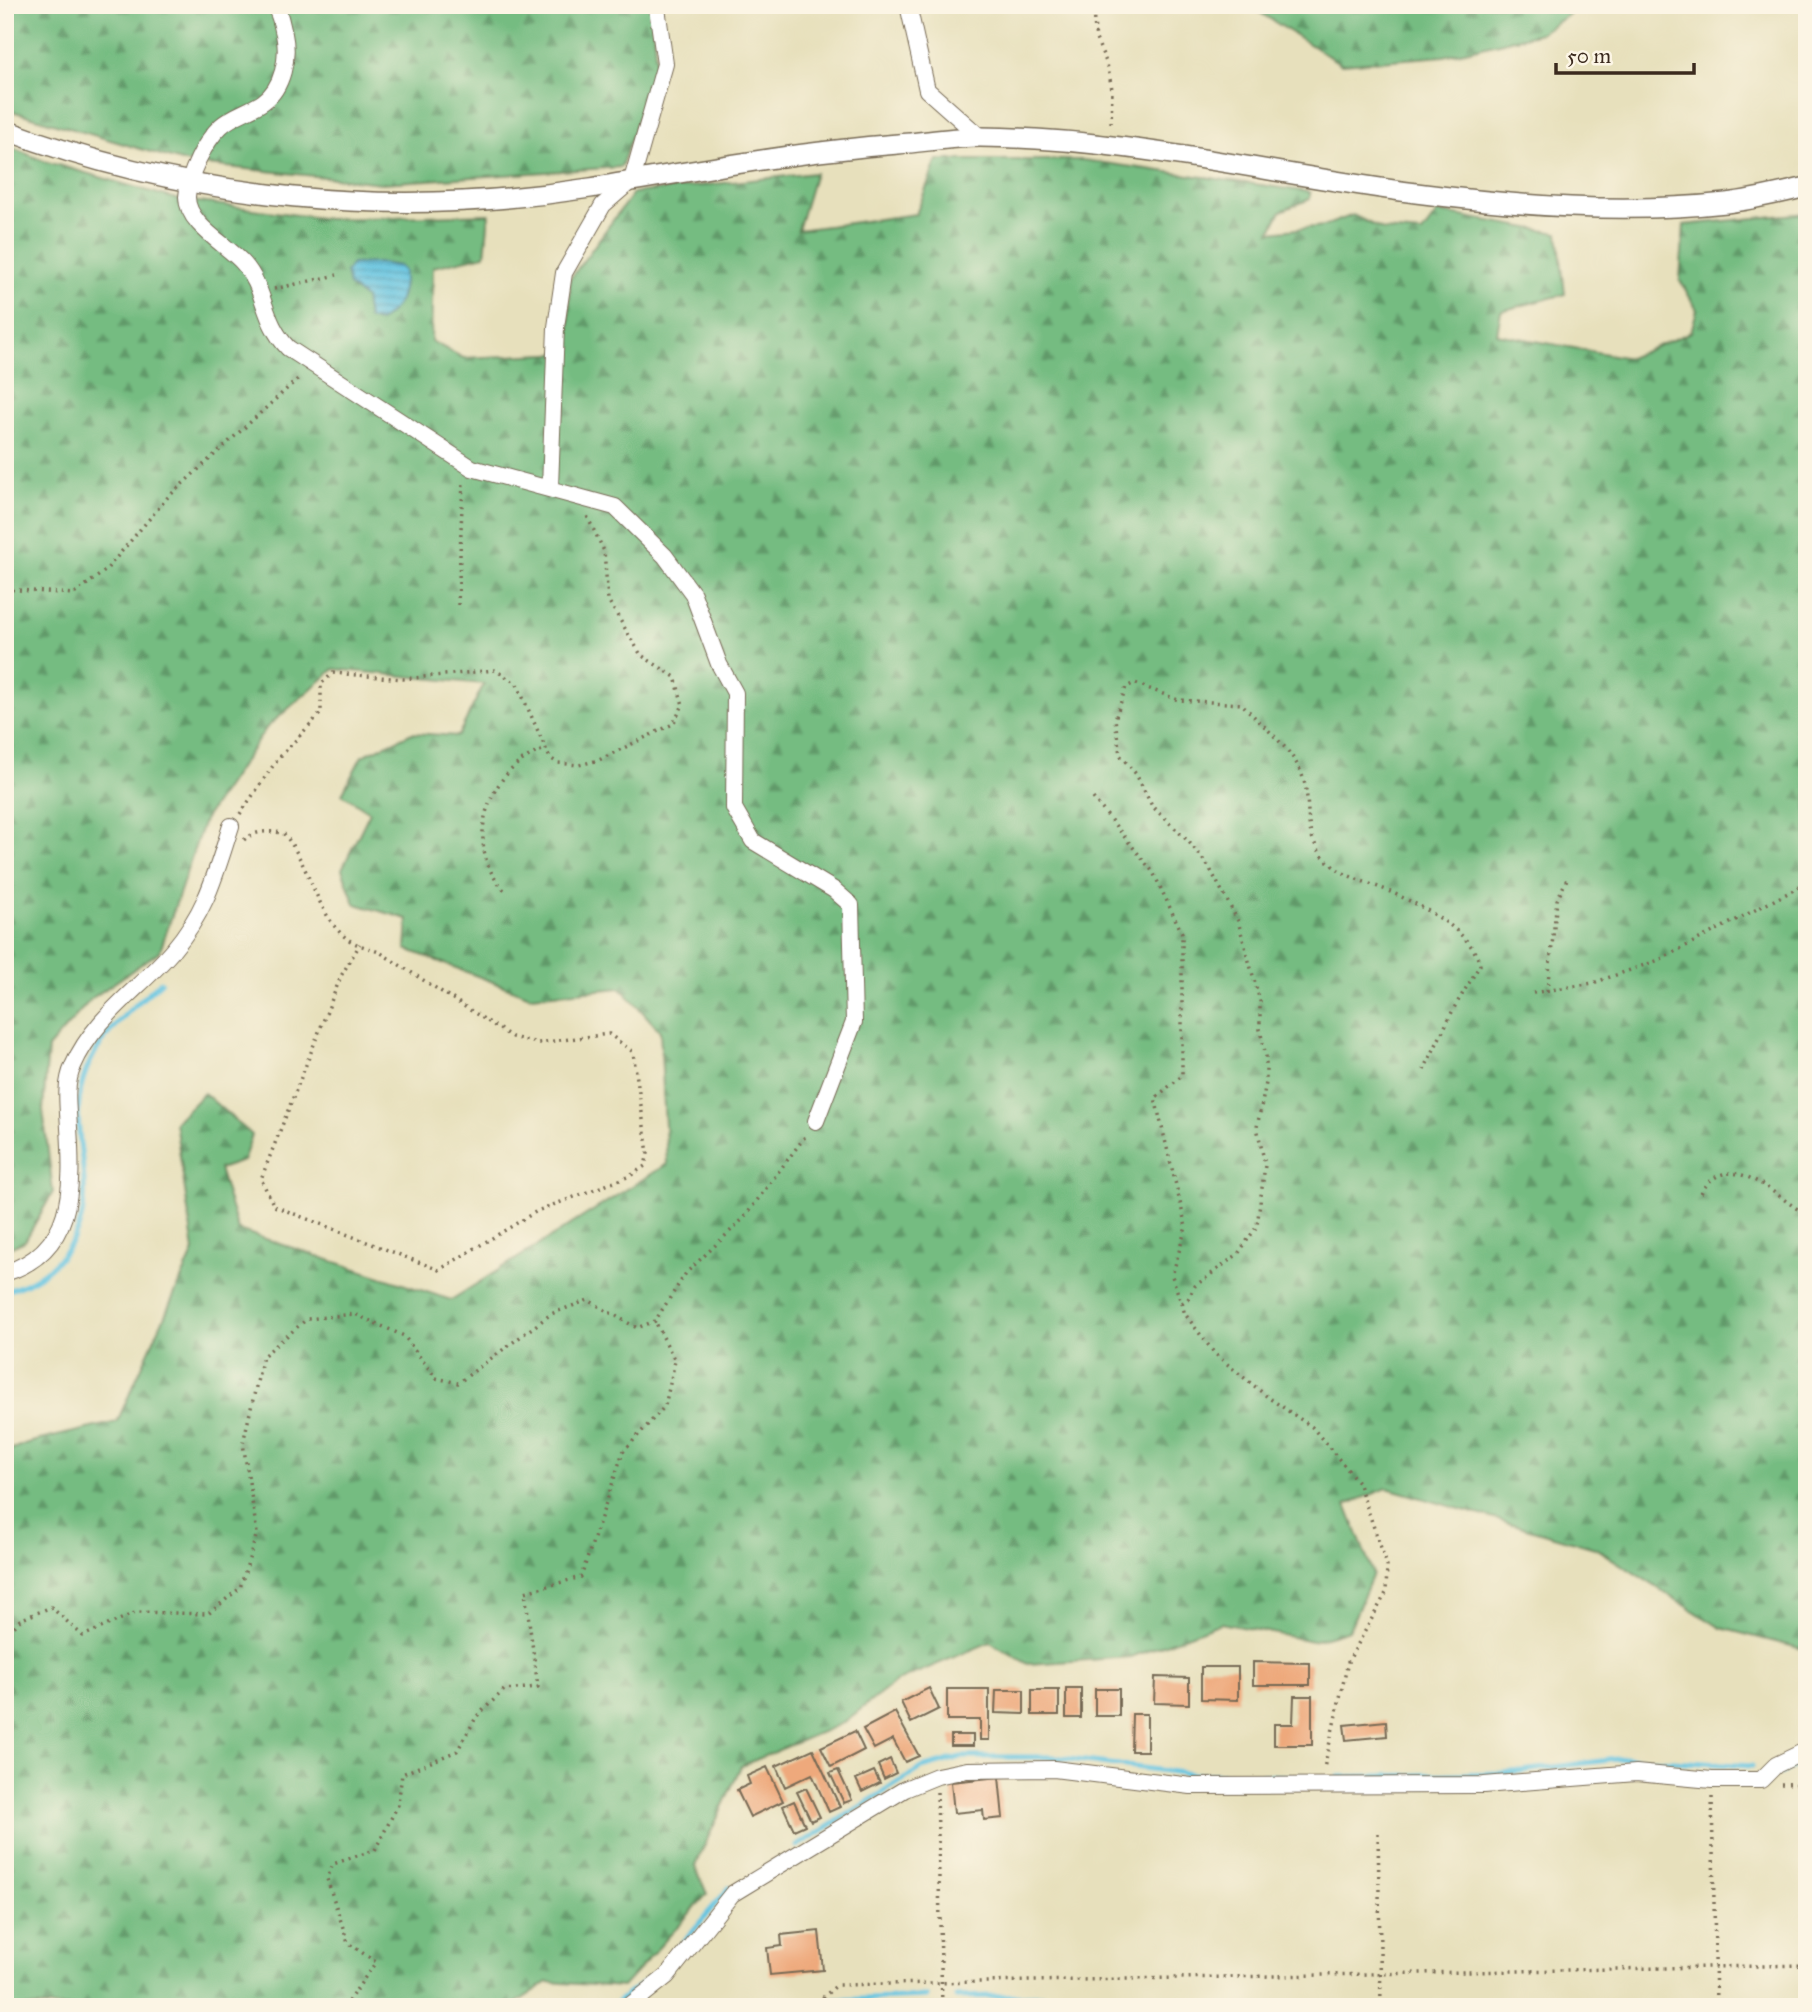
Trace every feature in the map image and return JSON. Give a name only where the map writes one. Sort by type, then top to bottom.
[{"type":"street","points":[[273,5],[278,10],[286,44],[279,81],[264,101],[222,125],[209,140],[190,184],[188,208],[246,267],[279,338],[313,365],[472,468],[550,487],[615,507],[665,556],[693,594],[719,664],[735,693],[734,808],[753,841],[834,890],[850,905],[854,1022],[816,1122]]},
{"type":"street","points":[[550,487],[556,327],[564,273],[603,205],[632,180],[665,64],[657,8],[660,5]]},
{"type":"street","points":[[908,5],[927,90],[979,137]]},
{"type":"street","points":[[5,130],[90,159],[190,184],[306,199],[385,204],[460,201],[588,188],[844,148],[979,137],[1109,146],[1415,193],[1527,205],[1657,206],[1728,203],[1807,187]]},
{"type":"street","points":[[5,1273],[20,1269],[39,1255],[54,1240],[65,1218],[72,1175],[66,1092],[72,1067],[89,1036],[173,950],[204,906],[231,826]]},
{"type":"street","points":[[628,2007],[667,1976],[732,1894],[905,1789],[937,1776],[967,1770],[1054,1769],[1191,1786],[1320,1787],[1484,1785],[1636,1773],[1712,1780],[1761,1780],[1776,1765],[1807,1750]]},
{"type":"path","points":[[1092,5],[1096,39],[1107,64],[1112,89],[1113,112],[1109,146]]},
{"type":"path","points":[[258,292],[337,275]]},
{"type":"path","points":[[5,589],[74,594],[105,571],[167,498],[313,365]]},
{"type":"path","points":[[458,605],[463,479],[472,468]]},
{"type":"path","points":[[231,826],[277,760],[321,713],[321,684],[333,673],[403,679],[495,670],[517,684],[550,758],[558,763],[579,765],[599,760],[673,724],[683,705],[675,677],[641,655],[608,600],[604,551],[577,495]]},
{"type":"path","points":[[1182,1303],[1188,1299],[1195,1286],[1238,1254],[1256,1226],[1265,1165],[1257,1127],[1266,1083],[1266,1056],[1260,1030],[1260,1001],[1238,921],[1209,867],[1189,842],[1152,806],[1136,774],[1120,755],[1115,719],[1125,687],[1135,683],[1178,700],[1242,704],[1298,766],[1304,782],[1309,832],[1316,848],[1334,867],[1407,900],[1470,943],[1480,965],[1454,1008],[1424,1070]]},
{"type":"path","points":[[504,890],[491,876],[485,850],[484,824],[490,798],[501,777],[519,761],[546,749]]},
{"type":"path","points":[[1093,798],[1153,872],[1182,933],[1182,1076],[1155,1098],[1186,1227],[1172,1276],[1185,1314],[1215,1353],[1269,1398],[1312,1427],[1358,1482],[1387,1565],[1386,1593],[1348,1662],[1320,1787]]},
{"type":"path","points":[[240,843],[251,834],[267,831],[283,833],[297,848],[326,910],[345,938],[360,944],[381,953],[512,1037],[538,1043],[609,1034],[633,1052],[648,1153],[645,1166],[630,1176],[537,1211],[439,1269],[274,1206],[261,1180],[341,976],[360,944]]},
{"type":"path","points":[[1547,991],[1557,900],[1567,879]]},
{"type":"path","points":[[1533,993],[1593,983],[1659,960],[1807,883]]},
{"type":"path","points":[[5,1637],[20,1620],[51,1607],[83,1636],[137,1612],[208,1614],[240,1588],[257,1532],[243,1443],[263,1356],[307,1319],[355,1314],[404,1336],[436,1378],[458,1383],[551,1314],[588,1300],[637,1328],[655,1321],[686,1273],[744,1219],[816,1122]]},
{"type":"path","points":[[1701,1193],[1707,1184],[1725,1173],[1740,1172],[1807,1214]]},
{"type":"path","points":[[344,2007],[376,1962],[348,1943],[327,1879],[333,1864],[375,1850],[398,1805],[402,1774],[457,1751],[477,1716],[504,1690],[538,1687],[525,1592],[581,1577],[623,1452],[665,1406],[675,1361],[655,1321]]},
{"type":"path","points":[[937,1776],[942,2007]]},
{"type":"path","points":[[1712,1780],[1716,2007]]},
{"type":"path","points":[[1378,1833],[1381,2007]]},
{"type":"path","points":[[812,2007],[837,1985],[1807,1965]]},
{"type":"green space","points":[[5,5],[651,5],[656,64],[621,167],[382,183],[188,163],[5,109]]},
{"type":"green space","points":[[1258,5],[1583,5],[1540,33],[1444,56],[1341,64],[1259,12]]},
{"type":"green space","points":[[5,145],[44,161],[176,199],[328,219],[489,214],[485,255],[433,267],[431,341],[463,358],[569,353],[570,279],[633,193],[815,173],[798,230],[916,214],[937,160],[1083,160],[1310,192],[1310,199],[1281,211],[1270,232],[1324,226],[1353,215],[1383,230],[1422,233],[1438,212],[1558,233],[1565,294],[1501,311],[1497,334],[1629,358],[1691,332],[1697,310],[1680,280],[1684,225],[1807,213],[1807,1650],[1721,1628],[1595,1548],[1387,1488],[1346,1505],[1373,1574],[1349,1630],[1312,1641],[1221,1623],[1131,1657],[1028,1664],[990,1642],[897,1681],[843,1723],[741,1766],[695,1866],[707,1894],[623,1987],[548,1982],[510,2007],[5,2007],[5,1452],[27,1443],[117,1422],[194,1251],[175,1122],[204,1093],[252,1135],[243,1161],[219,1169],[238,1230],[451,1300],[667,1164],[660,1031],[621,988],[530,996],[406,949],[408,919],[355,904],[342,869],[370,812],[342,794],[362,756],[412,733],[458,736],[484,684],[334,669],[267,727],[204,820],[160,951],[91,999],[48,1048],[43,1110],[53,1192],[25,1241],[5,1250]]},
{"type":"water","points":[[381,263],[399,266],[404,271],[404,280],[399,301],[379,322],[368,319],[365,298],[349,286],[346,272],[352,264]]},
{"type":"building","points":[[1253,1662],[1310,1663],[1310,1685],[1253,1685]]},
{"type":"building","points":[[1201,1667],[1238,1667],[1238,1700],[1201,1699]]},
{"type":"building","points":[[1155,1677],[1189,1678],[1189,1704],[1154,1703]]},
{"type":"building","points":[[929,1688],[939,1709],[911,1723],[901,1702]]},
{"type":"building","points":[[1066,1688],[1081,1688],[1081,1718],[1066,1718]]},
{"type":"building","points":[[947,1689],[989,1689],[989,1740],[980,1740],[980,1720],[947,1720]]},
{"type":"building","points":[[1095,1689],[1119,1689],[1119,1716],[1095,1716]]},
{"type":"building","points":[[996,1690],[1024,1690],[1024,1714],[995,1713]]},
{"type":"building","points":[[1032,1690],[1059,1690],[1059,1715],[1032,1715]]},
{"type":"building","points":[[1294,1696],[1312,1696],[1312,1745],[1274,1745],[1274,1724],[1293,1724]]},
{"type":"building","points":[[895,1712],[919,1756],[905,1762],[893,1739],[874,1749],[863,1729]]},
{"type":"building","points":[[1132,1714],[1147,1714],[1147,1751],[1131,1751]]},
{"type":"building","points":[[1386,1721],[1387,1736],[1346,1740],[1344,1725]]},
{"type":"building","points":[[855,1731],[864,1750],[831,1767],[821,1747]]},
{"type":"building","points":[[951,1735],[973,1735],[973,1746],[951,1746]]},
{"type":"building","points":[[813,1749],[840,1807],[829,1812],[812,1774],[785,1787],[776,1766]]},
{"type":"building","points":[[890,1759],[896,1773],[884,1779],[878,1765]]},
{"type":"building","points":[[767,1767],[783,1801],[750,1817],[737,1790],[750,1784],[747,1776]]},
{"type":"building","points":[[838,1770],[852,1800],[844,1803],[830,1773]]},
{"type":"building","points":[[874,1771],[880,1783],[862,1792],[856,1779]]},
{"type":"building","points":[[999,1777],[1003,1818],[984,1820],[983,1810],[954,1813],[951,1782]]},
{"type":"building","points":[[806,1788],[820,1817],[811,1821],[797,1792]]},
{"type":"building","points":[[794,1801],[805,1825],[794,1830],[783,1806]]},
{"type":"building","points":[[819,1931],[823,1970],[770,1975],[767,1948],[782,1946],[781,1935]]},
{"type":"waterway","points":[[5,1291],[26,1284],[44,1273],[72,1241],[81,1219],[84,1197],[79,1128],[83,1080],[105,1038],[126,1014],[161,982]]},
{"type":"waterway","points":[[797,1846],[922,1768],[961,1757],[1052,1757],[1191,1774],[1308,1777]]},
{"type":"waterway","points":[[1338,1777],[1505,1773],[1625,1758],[1752,1766]]},
{"type":"waterway","points":[[1781,1773],[1807,1761]]},
{"type":"waterway","points":[[611,2007],[658,1972],[729,1888]]},
{"type":"waterway","points":[[956,1997],[1042,1995]]},
{"type":"waterway","points":[[827,2007],[835,2000],[927,1997]]}]
